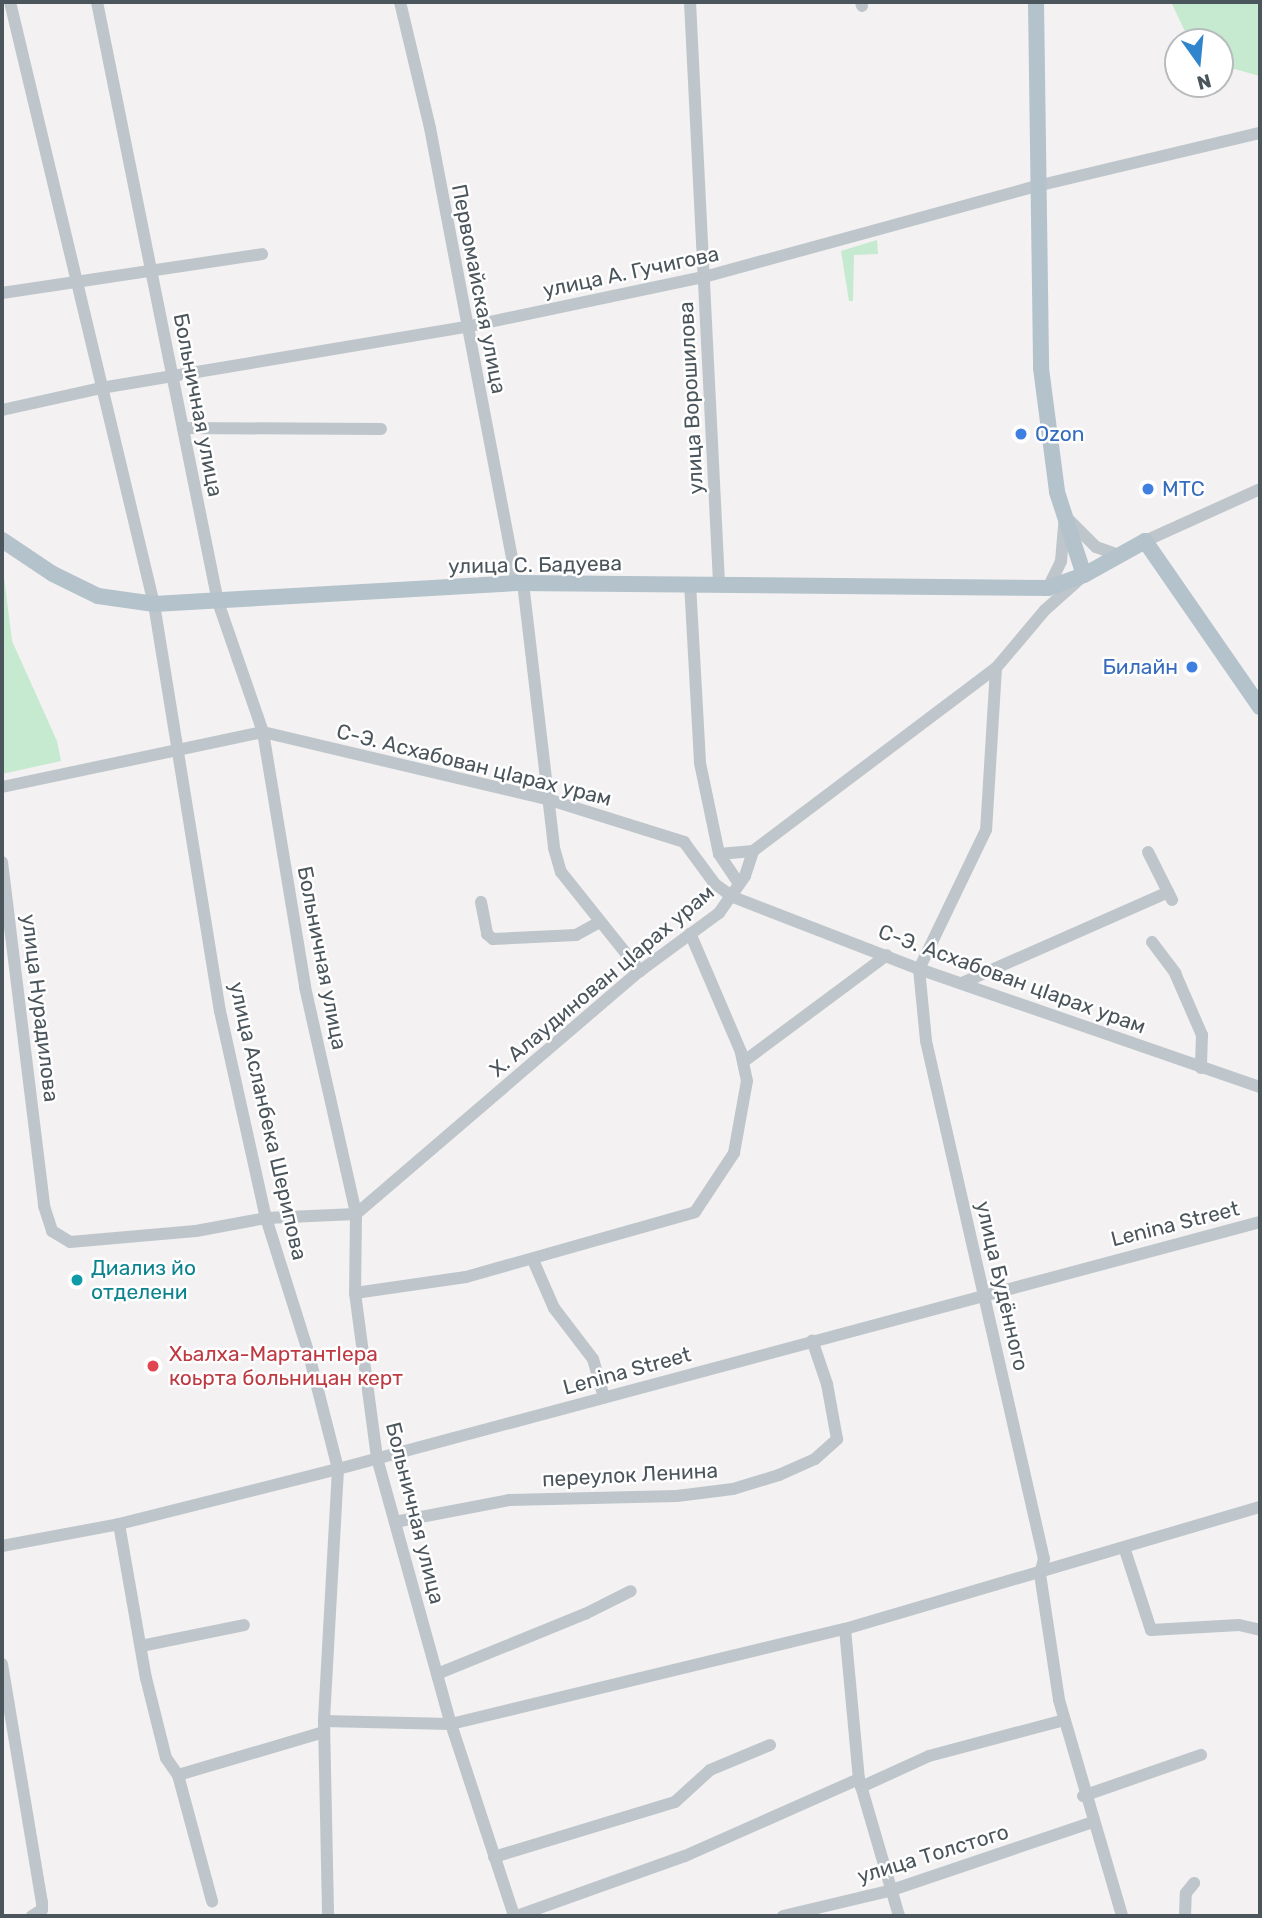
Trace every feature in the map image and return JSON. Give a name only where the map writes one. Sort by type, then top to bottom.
[{"type":"main road","points":[[1035,2],[1041,185],[1041,368],[1057,492],[1084,575]]},
{"type":"main road","name":"улица С. Бадуева","points":[[2,540],[53,574],[97,596],[154,604],[520,583],[1048,588],[1084,575],[1145,541]]},
{"type":"main road","points":[[1145,541],[1260,707]]},
{"type":"street","name":"улица Асланбека Шерипова","points":[[10,2],[154,604],[220,1011],[266,1218],[309,1351],[338,1469],[324,1727],[328,1916]]},
{"type":"street","name":"Больничная улица","points":[[97,2],[218,602],[263,732],[305,987],[356,1214],[355,1293],[377,1458],[451,1724],[515,1916]]},
{"type":"street","name":"Первомайская улица","points":[[400,2],[430,128],[466,327],[520,583],[547,799],[561,872],[598,923],[640,971]]},
{"type":"street","name":"улица Ворошилова","points":[[690,2],[719,583]]},
{"type":"street","name":"улица А. Гучигова","points":[[2,410],[101,388],[466,327],[704,277],[1041,185],[1260,133]]},
{"type":"street","points":[[2,293],[262,254]]},
{"type":"street","points":[[183,428],[380,429]]},
{"type":"street","points":[[1145,541],[1260,489]]},
{"type":"street","points":[[1064,515],[1097,547],[1119,555]]},
{"type":"street","points":[[1048,588],[1061,561],[1064,515]]},
{"type":"street","points":[[719,854],[753,851],[996,668],[1045,610],[1084,575]]},
{"type":"street","points":[[690,583],[699,750],[719,854],[739,884]]},
{"type":"street","points":[[919,969],[986,830],[996,668]]},
{"type":"street","name":"С-Э. Асхабован цIарах урам","points":[[2,787],[263,732],[547,799],[684,842],[715,884],[733,897],[919,969],[1260,1087]]},
{"type":"street","name":"Х. Алаудинован цIарах урам","points":[[356,1214],[640,971],[733,897],[753,851]]},
{"type":"street","points":[[962,983],[1170,896],[1148,852]]},
{"type":"street","name":"улица Нурадилова","points":[[2,862],[44,1206],[52,1231],[71,1242],[196,1231],[266,1218]]},
{"type":"street","points":[[481,902],[487,934],[493,939],[576,935],[598,923]]},
{"type":"street","points":[[355,1293],[466,1276],[533,1260],[695,1212],[734,1153],[747,1081],[743,1062],[690,933]]},
{"type":"street","points":[[1152,942],[1175,973],[1202,1035],[1201,1068]]},
{"type":"street","points":[[743,1062],[887,956]]},
{"type":"street","name":"улица Будённого","points":[[919,969],[926,1041],[1044,1559],[1040,1574],[1064,1720],[1083,1796],[1122,1916]]},
{"type":"street","points":[[266,1218],[356,1214]]},
{"type":"street","name":"Lenina Street","points":[[2,1546],[119,1524],[338,1469],[984,1293],[1260,1222]]},
{"type":"street","points":[[533,1260],[554,1308],[593,1359],[604,1397]]},
{"type":"street","name":"переулок Ленина","points":[[395,1522],[509,1500],[722,1491],[779,1475],[815,1459],[836,1439],[827,1384],[812,1340]]},
{"type":"street","points":[[178,1775],[324,1727],[451,1724],[845,1629],[1125,1550],[1260,1507]]},
{"type":"street","points":[[119,1524],[141,1646],[166,1758],[178,1775],[212,1901]]},
{"type":"street","points":[[1125,1550],[1151,1630],[1239,1625],[1260,1630]]},
{"type":"street","points":[[437,1674],[585,1614],[631,1591]]},
{"type":"street","points":[[141,1646],[244,1625]]},
{"type":"street","points":[[845,1629],[860,1783],[889,1891],[899,1916]]},
{"type":"street","points":[[2,1664],[42,1902],[42,1910],[32,1916]]},
{"type":"street","points":[[515,1916],[685,1856],[929,1756],[1064,1720]]},
{"type":"street","points":[[494,1857],[675,1802],[710,1770],[770,1745]]},
{"type":"street","points":[[1083,1796],[1201,1755]]},
{"type":"street","name":"улица Толстого","points":[[783,1916],[889,1891],[1093,1822]]},
{"type":"street","points":[[1185,1916],[1186,1893],[1194,1883]]},
{"type":"green space","points":[[1171,2],[1260,2],[1260,76],[1234,69],[1234,28],[1183,28]]},
{"type":"green space","points":[[877,240],[878,254],[854,255],[853,301],[849,301],[841,251]]},
{"type":"green space","points":[[2,561],[12,641],[57,741],[61,761],[2,774]]},
{"type":"place","name":"Ozon","points":[[1021,434]]},
{"type":"place","name":"МТС","points":[[1148,489]]},
{"type":"place","name":"Билайн","points":[[1192,667]]},
{"type":"place","name":"Диализ йо отделени","points":[[77,1280]]},
{"type":"place","name":"Хьалха-МартантIера коьрта больницан керт","points":[[153,1366]]}]
